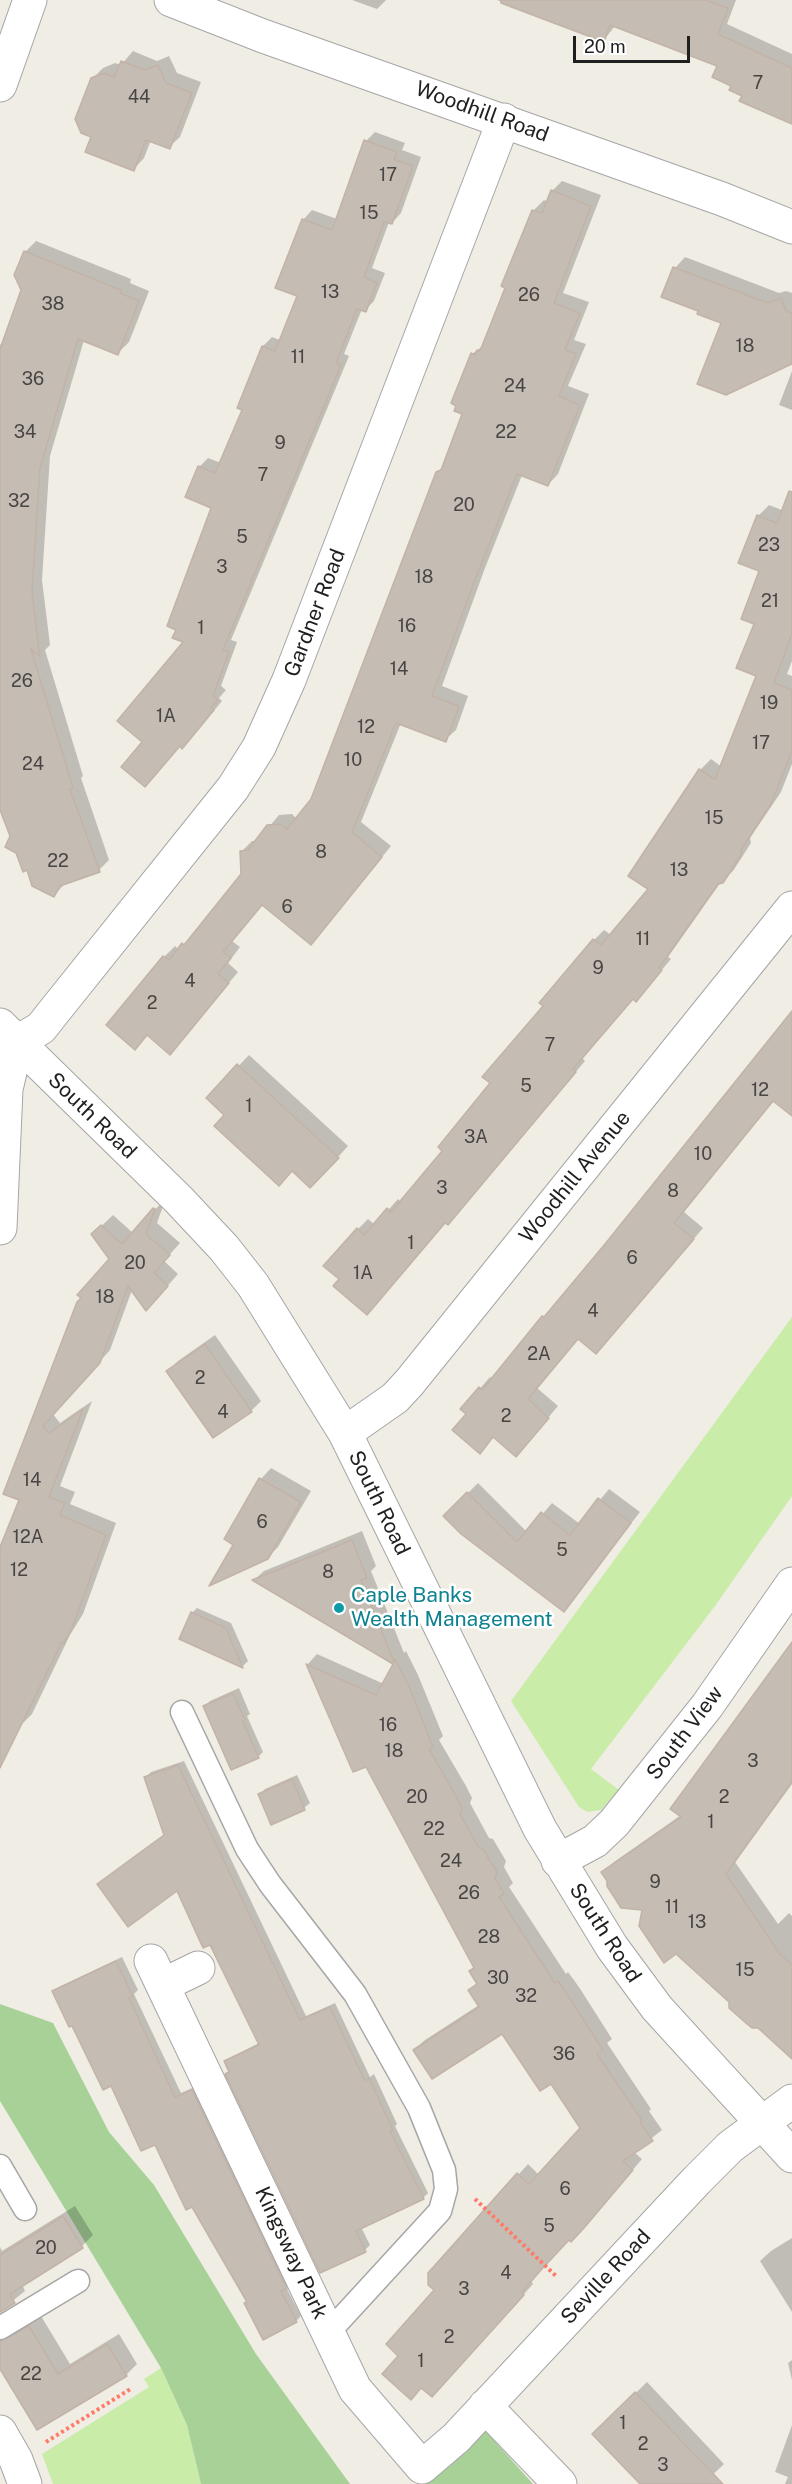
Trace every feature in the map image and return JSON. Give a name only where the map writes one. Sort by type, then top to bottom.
[{"type":"street","points":[[0,85],[30,0]]},
{"type":"street","name":"Woodhill Road","points":[[171,0],[263,36],[504,120],[792,227]]},
{"type":"street","name":"Gardner Road","points":[[8,1034],[40,1028],[233,788],[259,747],[289,681],[504,120]]},
{"type":"street","name":"Woodhill Avenue","points":[[345,1433],[395,1398],[409,1383],[792,908]]},
{"type":"street","points":[[0,1228],[8,1034]]},
{"type":"street","name":"South Road","points":[[8,1034],[179,1200],[224,1248],[267,1307],[345,1433],[540,1829],[558,1861],[642,1990],[792,2156]]},
{"type":"street","name":"South View","points":[[558,1861],[595,1841],[614,1823],[707,1706],[792,1584]]},
{"type":"street","name":"Kingsway Park","points":[[198,1968],[157,1973],[354,2389],[423,2467],[456,2438]]},
{"type":"street","points":[[762,2123],[792,2101]]},
{"type":"street","name":"Seville Road","points":[[456,2438],[697,2180],[730,2147],[762,2123]]},
{"type":"street","points":[[485,2406],[560,2484]]},
{"type":"street","points":[[0,2432],[21,2472]]},
{"type":"lane","points":[[182,1712],[247,1849],[270,1884],[354,1994],[419,2108],[444,2170],[447,2189],[440,2211],[328,2333]]},
{"type":"lane","points":[[0,2166],[26,2209]]},
{"type":"lane","points":[[0,2328],[78,2281]]},
{"type":"path","points":[[444,2170],[583,2301]]},
{"type":"path","points":[[21,2472],[132,2388]]},
{"type":"green space","points":[[792,1317],[792,1496],[715,1606],[591,1769],[619,1790],[601,1810],[587,1812],[579,1807],[511,1701]]},
{"type":"green space","points":[[0,2004],[53,2023],[109,2132],[154,2185],[256,2354],[350,2484],[201,2484],[187,2425],[161,2368],[0,2101]]},
{"type":"green space","points":[[161,2368],[187,2425],[201,2484],[53,2484],[42,2454],[149,2387],[144,2379]]},
{"type":"green space","points":[[483,2428],[533,2484],[423,2484]]},
{"type":"building","points":[[501,0],[706,0],[728,8],[718,34],[792,68],[792,124],[739,101],[742,96],[729,90],[731,86],[712,77],[717,66],[610,25],[604,42],[501,3]]},
{"type":"building","points":[[121,61],[145,70],[158,65],[166,83],[192,93],[170,149],[146,140],[134,171],[85,152],[91,137],[81,133],[75,119],[91,78],[104,73],[114,77]]},
{"type":"building","points":[[364,140],[397,152],[394,159],[413,166],[392,224],[384,222],[364,277],[377,283],[366,312],[357,309],[336,363],[341,365],[223,650],[229,652],[213,696],[218,700],[211,708],[214,710],[182,749],[180,746],[145,787],[121,767],[142,742],[117,721],[183,642],[172,638],[176,630],[167,626],[211,508],[185,497],[198,466],[215,473],[242,410],[237,408],[262,346],[275,351],[297,296],[275,288],[302,219],[332,230]]},
{"type":"building","points":[[551,190],[591,206],[554,303],[580,313],[565,350],[576,354],[559,396],[580,405],[548,486],[517,474],[432,696],[459,706],[446,742],[396,723],[352,832],[382,857],[311,945],[262,905],[223,952],[231,958],[218,974],[229,983],[170,1055],[147,1035],[135,1050],[106,1025],[163,956],[169,960],[182,943],[184,945],[241,874],[240,851],[248,850],[267,825],[281,824],[287,829],[311,799],[436,472],[441,470],[462,414],[454,411],[456,406],[451,403],[471,353],[475,355],[477,350],[480,351],[505,288],[501,286],[532,210],[542,213]]},
{"type":"building","points":[[24,251],[121,290],[120,293],[139,301],[118,355],[78,339],[40,468],[32,592],[40,657],[31,649],[73,788],[70,789],[100,872],[60,886],[54,897],[32,886],[27,870],[23,872],[16,853],[5,847],[10,836],[0,810],[0,349],[21,290],[14,275]]},
{"type":"building","points":[[673,267],[768,303],[781,298],[786,311],[792,313],[792,364],[726,395],[697,384],[721,323],[697,314],[698,311],[661,297]]},
{"type":"building","points":[[789,491],[792,492],[792,634],[774,683],[792,690],[792,751],[771,804],[723,883],[718,884],[659,968],[662,970],[636,1002],[633,999],[573,1069],[576,1072],[448,1225],[445,1223],[367,1315],[333,1286],[339,1279],[323,1266],[357,1228],[364,1235],[387,1208],[391,1212],[442,1151],[438,1147],[490,1083],[482,1077],[543,1006],[539,1003],[593,939],[601,945],[648,889],[628,876],[699,769],[715,779],[756,676],[736,668],[754,624],[741,619],[759,571],[738,563],[757,515],[777,523]]},
{"type":"building","points":[[792,1011],[792,1116],[773,1101],[674,1223],[694,1239],[596,1354],[578,1339],[528,1399],[549,1418],[516,1457],[493,1437],[480,1454],[452,1430],[466,1414],[460,1409],[479,1387],[482,1390],[605,1244]]},
{"type":"building","points":[[237,1064],[339,1158],[310,1188],[292,1171],[279,1186],[214,1126],[224,1115],[206,1098]]},
{"type":"building","points":[[153,1208],[155,1209],[146,1234],[170,1255],[154,1273],[168,1286],[146,1311],[128,1286],[100,1363],[43,1426],[49,1433],[83,1409],[49,1497],[65,1503],[60,1515],[106,1535],[72,1628],[64,1643],[62,1642],[0,1768],[0,1547],[19,1500],[3,1494],[77,1302],[81,1298],[77,1295],[109,1259],[91,1234],[101,1225],[122,1244]]},
{"type":"building","points":[[205,1344],[252,1412],[213,1438],[166,1371]]},
{"type":"building","points":[[259,1478],[301,1502],[268,1559],[209,1586],[233,1545],[224,1539]]},
{"type":"building","points":[[467,1492],[517,1542],[541,1512],[570,1535],[598,1498],[631,1523],[564,1612],[461,1534],[443,1516]]},
{"type":"building","points":[[352,1540],[367,1578],[361,1580],[394,1662],[395,1659],[409,1686],[433,1747],[429,1749],[456,1796],[462,1809],[460,1814],[479,1848],[483,1849],[497,1872],[495,1878],[504,1894],[499,1897],[555,1983],[558,1981],[603,2050],[597,2054],[642,2120],[640,2122],[653,2141],[623,2161],[633,2170],[584,2228],[571,2242],[569,2240],[541,2270],[522,2292],[524,2295],[432,2397],[421,2388],[411,2400],[382,2374],[398,2356],[386,2344],[434,2290],[428,2285],[428,2273],[517,2173],[529,2184],[580,2128],[551,2084],[540,2091],[502,2034],[432,2079],[413,2050],[479,2007],[468,1990],[477,1984],[469,1971],[474,1968],[366,1767],[353,1772],[306,1664],[376,1695],[393,1664],[252,1580]]},
{"type":"building","points":[[191,1612],[226,1628],[243,1668],[179,1639]]},
{"type":"building","points":[[792,1642],[792,1782],[726,1874],[780,1954],[792,1965],[792,2059],[758,2028],[752,2028],[729,2008],[729,2002],[676,1954],[664,1963],[639,1926],[642,1910],[621,1908],[601,1872],[681,1817],[670,1809]]},
{"type":"building","points":[[233,1693],[259,1758],[231,1770],[203,1706]]},
{"type":"building","points":[[178,1765],[300,2020],[330,2007],[365,2081],[369,2078],[393,2130],[390,2131],[424,2199],[356,2231],[366,2252],[320,2273],[225,2074],[229,2072],[224,2061],[259,2045],[210,1945],[203,1948],[177,1891],[128,1927],[97,1884],[164,1835],[144,1777]]},
{"type":"building","points":[[292,1779],[305,1810],[271,1825],[258,1794]]},
{"type":"building","points":[[116,1961],[133,1996],[129,1998],[175,2097],[192,2090],[287,2289],[281,2291],[297,2322],[263,2340],[244,2303],[247,2302],[192,2207],[186,2210],[155,2145],[141,2151],[111,2086],[103,2090],[52,1991]]},
{"type":"building","points":[[63,2216],[83,2248],[10,2294],[15,2303],[0,2312],[0,2255]]},
{"type":"building","points":[[29,2326],[58,2374],[107,2344],[127,2376],[37,2430],[0,2369],[0,2341]]},
{"type":"building","points":[[635,2392],[723,2484],[640,2484],[592,2434]]},
{"type":"place","name":"Caple Banks Wealth Management","points":[[339,1608]]}]
